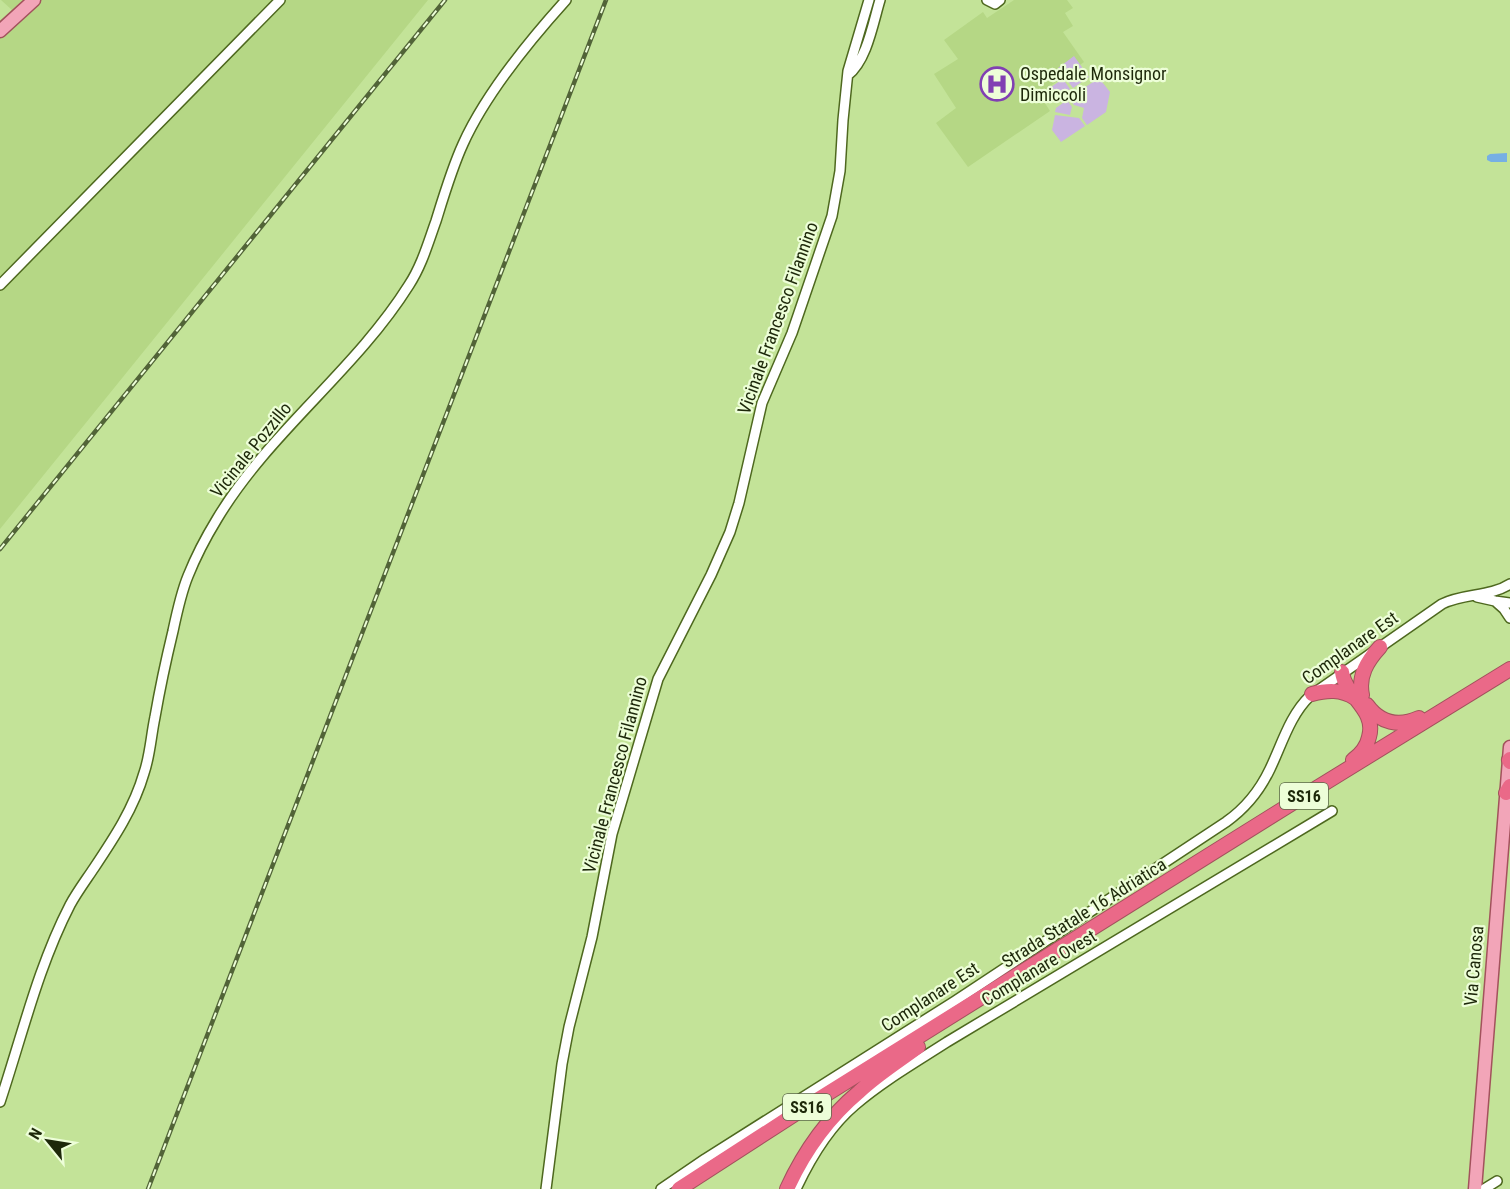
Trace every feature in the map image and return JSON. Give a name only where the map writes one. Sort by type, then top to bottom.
[{"type":"highway","points":[[1312,694],[1335,691],[1360,697],[1362,674],[1380,647]]},
{"type":"highway","name":"Strada Statale 16 Adriatica","points":[[679,1189],[722,1160],[1434,724],[1510,669]]},
{"type":"highway","name":"SS16","points":[[1342,672],[1344,681],[1377,715],[1384,720],[1398,724],[1414,721],[1462,699]]},
{"type":"highway","name":"Strada Statale 16 Adriatica","points":[[693,1189],[1125,913],[1287,806],[1462,699],[1510,679]]},
{"type":"highway","name":"SS16","points":[[1287,806],[1351,762],[1364,749],[1370,737],[1370,724],[1360,697]]},
{"type":"highway","name":"SS16","points":[[788,1189],[813,1143],[839,1112],[868,1084],[920,1045]]},
{"type":"main road","points":[[0,31],[34,0]]},
{"type":"main road","name":"Via Canosa","points":[[1475,1189],[1510,757]]},
{"type":"street","points":[[0,285],[280,0]]},
{"type":"street","name":"Vicinale Pozzillo","points":[[0,1102],[54,940],[71,903],[116,835],[133,804],[145,772],[178,608],[187,578],[199,552],[217,518],[241,483],[380,325],[410,284],[428,247],[464,142],[477,118],[518,58],[566,0]]},
{"type":"street","name":"Vicinale Francesco Filannino","points":[[546,1189],[562,1064],[592,937],[612,834],[658,679],[711,575],[730,532],[742,492],[762,403],[792,333],[832,216],[840,171],[845,89],[849,65],[869,0]]},
{"type":"street","points":[[848,75],[856,67],[865,50],[880,0]]},
{"type":"street","points":[[987,0],[995,4],[1000,0]]},
{"type":"street","name":"Complanare Est","points":[[1494,596],[1510,584]]},
{"type":"street","name":"Complanare Est","points":[[661,1189],[965,995],[1230,819],[1243,808],[1258,789],[1296,711],[1312,694],[1342,672],[1452,599],[1472,595],[1510,594]]},
{"type":"street","points":[[1494,596],[1510,618]]},
{"type":"street","name":"Complanare Est","points":[[1494,596],[1510,603]]},
{"type":"street","name":"Complanare Ovest","points":[[796,1189],[819,1146],[833,1128],[854,1106],[891,1079],[957,1036],[1332,811]]},
{"type":"street","points":[[1484,1189],[1497,1180]]},
{"type":"shaded area","points":[[1,0],[428,0],[0,529],[0,22],[12,10]]},
{"type":"shaded area","name":"Ospedale Monsignor Dimiccoli","points":[[1014,0],[1067,0],[1073,8],[1065,13],[1073,26],[1063,32],[1084,62],[1039,94],[1050,111],[968,167],[936,123],[956,108],[934,74],[958,59],[944,40],[983,12],[987,18]]},
{"type":"shaded area","points":[[1074,56],[1089,77],[1073,88],[1058,68]]},
{"type":"shaded area","points":[[1099,78],[1110,92],[1106,112],[1087,125],[1082,118],[1084,108],[1074,105],[1069,98]]},
{"type":"shaded area","points":[[1063,79],[1070,89],[1052,102],[1045,91]]},
{"type":"shaded area","points":[[1067,100],[1072,107],[1070,115],[1055,112],[1056,108]]},
{"type":"shaded area","points":[[1055,115],[1079,118],[1085,126],[1061,142],[1052,130]]},
{"type":"water","points":[[1507,153],[1507,162],[1487,160],[1490,154]]},
{"type":"railway","points":[[0,549],[445,0]]},
{"type":"railway","points":[[148,1189],[606,0]]},
{"type":"place","name":"Ospedale Monsignor Dimiccoli","points":[[997,84]]}]
